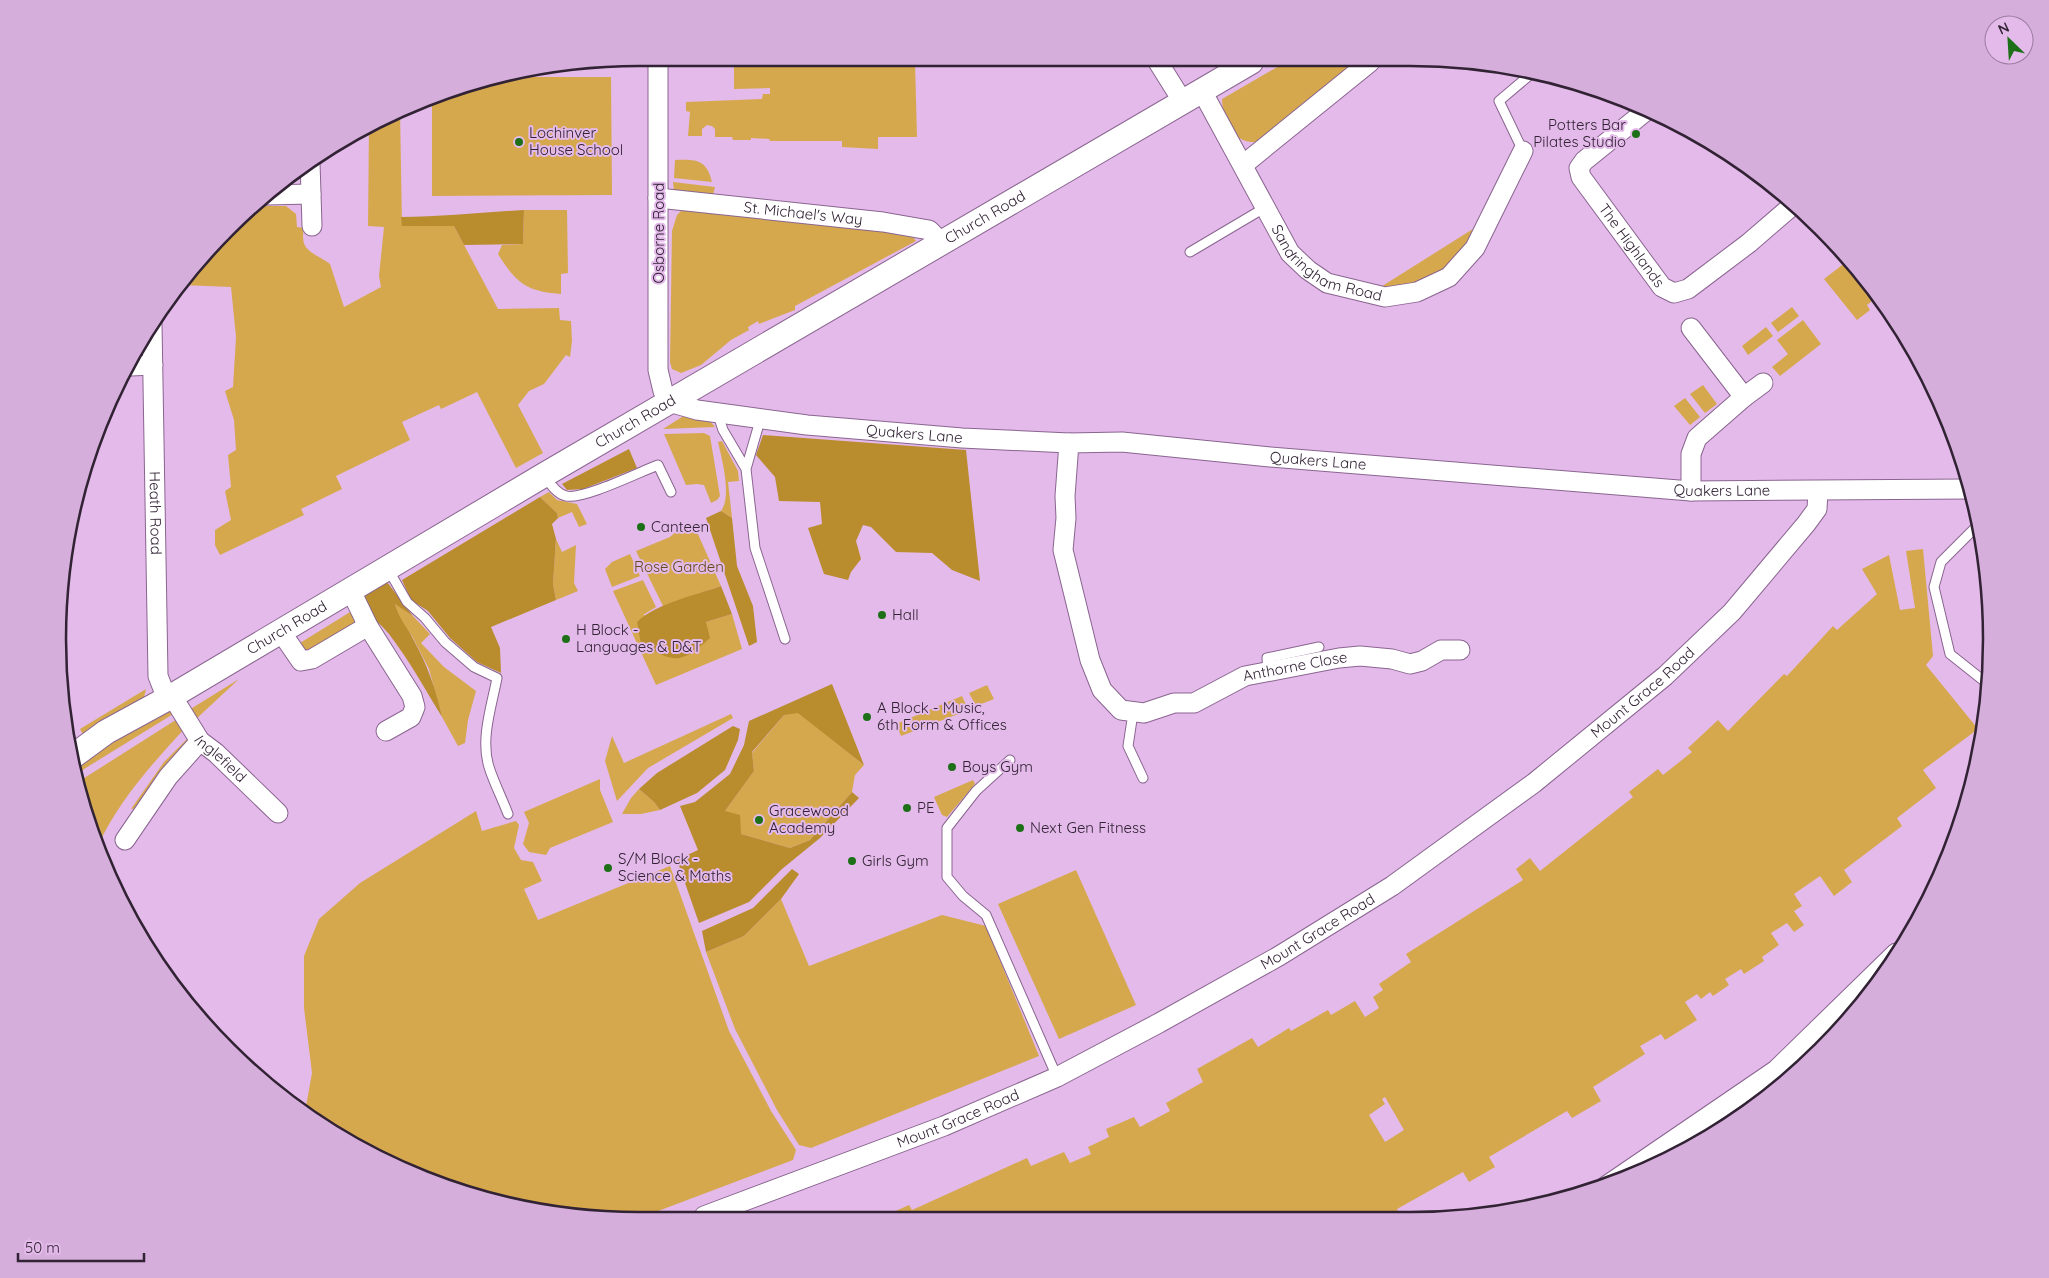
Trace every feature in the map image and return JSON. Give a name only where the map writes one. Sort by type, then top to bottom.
[{"type":"street","name":"Osborne Road","points":[[658,66],[658,370],[662,391],[669,402]]},
{"type":"street","points":[[1162,66],[1192,97],[1243,165],[1365,66]]},
{"type":"street","name":"Church Road","points":[[77,753],[106,732],[169,698],[544,475],[1244,66]]},
{"type":"street","name":"The Highlands","points":[[1641,115],[1584,161],[1579,168],[1581,177],[1662,286],[1674,294],[1688,288],[1749,243],[1789,209]]},
{"type":"street","name":"Sandringham Road","points":[[1243,165],[1290,253],[1308,270],[1327,283],[1385,297],[1417,292],[1448,277],[1474,248],[1523,151]]},
{"type":"street","points":[[310,171],[312,226]]},
{"type":"street","points":[[278,195],[311,194]]},
{"type":"street","name":"St. Michael's Way","points":[[658,198],[883,222],[929,230],[942,242]]},
{"type":"street","points":[[1691,328],[1744,397]]},
{"type":"street","name":"Heath Road","points":[[152,338],[158,676],[169,698]]},
{"type":"street","points":[[136,366],[153,365]]},
{"type":"street","points":[[1691,491],[1691,454],[1697,438],[1763,382]]},
{"type":"street","name":"Quakers Lane","points":[[669,402],[698,410],[807,425],[962,438],[1122,442],[1270,457],[1691,491],[1962,488]]},
{"type":"street","points":[[1069,442],[1063,550],[1090,660],[1102,690],[1122,710],[1133,713]]},
{"type":"street","name":"Mount Grace Road","points":[[715,1212],[944,1126],[1057,1077],[1159,1024],[1279,956],[1392,886],[1534,783],[1665,676],[1732,612],[1817,509],[1818,491]]},
{"type":"street","points":[[351,591],[368,626],[412,696],[415,707],[411,717],[386,731]]},
{"type":"street","points":[[281,632],[301,661],[312,659],[368,626]]},
{"type":"street","name":"Anthorne Close","points":[[1133,713],[1144,713],[1174,704],[1194,703],[1244,676],[1360,656],[1392,659],[1410,664],[1422,661],[1441,650],[1460,650]]},
{"type":"street","name":"Inglefield","points":[[169,698],[200,741],[216,753],[278,813]]},
{"type":"street","points":[[124,840],[168,777],[200,741]]},
{"type":"street","points":[[1639,1164],[1776,1070],[1873,976]]},
{"type":"lane","points":[[1523,151],[1499,101],[1526,78]]},
{"type":"lane","points":[[1190,252],[1267,207]]},
{"type":"lane","points":[[717,412],[723,430],[746,469]]},
{"type":"lane","points":[[761,418],[746,469],[755,548],[786,639]]},
{"type":"lane","points":[[544,475],[555,490],[564,496],[575,497],[600,489],[658,465],[671,492]]},
{"type":"lane","points":[[1973,530],[1941,562],[1934,587],[1950,654],[1982,679]]},
{"type":"lane","points":[[388,568],[407,602],[425,618],[445,642],[474,667],[497,678],[488,725],[486,752],[488,766],[508,814]]},
{"type":"lane","points":[[1268,672],[1267,658],[1319,647]]},
{"type":"lane","points":[[1133,713],[1128,746],[1142,778]]},
{"type":"lane","points":[[1010,760],[976,792],[947,828],[948,877],[963,896],[986,914],[1057,1077]]},
{"type":"green space","points":[[734,66],[915,66],[917,137],[878,137],[878,149],[842,147],[842,141],[770,141],[769,139],[751,138],[751,140],[733,140],[732,137],[715,137],[715,129],[707,125],[702,129],[702,136],[688,136],[690,112],[686,111],[686,102],[762,99],[763,94],[770,94],[770,88],[734,89]]},
{"type":"green space","points":[[1279,66],[1352,66],[1263,141],[1251,142],[1243,140],[1235,133],[1228,122],[1222,99]]},
{"type":"green space","name":"Lochinver House School","points":[[527,77],[611,77],[612,195],[432,196],[432,106],[491,86]]},
{"type":"green space","points":[[400,119],[402,226],[454,226],[498,309],[559,308],[560,320],[571,321],[572,341],[570,357],[566,355],[544,384],[529,391],[518,405],[543,453],[516,468],[477,392],[441,409],[439,405],[402,422],[410,440],[336,476],[342,489],[301,509],[304,515],[220,555],[215,545],[215,530],[231,520],[225,491],[231,487],[228,455],[236,450],[234,420],[225,391],[233,387],[236,337],[231,287],[189,285],[208,261],[261,208],[264,206],[286,206],[296,214],[297,227],[304,228],[303,236],[306,247],[313,254],[330,264],[344,307],[381,287],[379,276],[384,227],[368,226],[369,134]]},
{"type":"green space","points":[[675,160],[694,160],[699,162],[707,169],[712,182],[674,178]]},
{"type":"green space","points":[[673,182],[715,187],[713,195],[674,191]]},
{"type":"green space","points":[[684,208],[910,233],[916,241],[795,306],[795,310],[759,324],[758,321],[748,327],[749,330],[731,340],[701,365],[681,373],[672,369],[670,362],[672,231],[677,215]]},
{"type":"green space","points":[[524,210],[567,210],[568,273],[561,274],[561,294],[539,291],[524,284],[517,279],[498,254],[502,245],[523,244]]},
{"type":"green space","points":[[1484,222],[1460,257],[1430,280],[1376,290]]},
{"type":"green space","points":[[1843,264],[1872,301],[1867,305],[1870,310],[1857,320],[1824,279]]},
{"type":"green space","points":[[1792,307],[1799,316],[1778,332],[1771,323]]},
{"type":"green space","points":[[1803,320],[1821,344],[1780,376],[1772,367],[1788,354],[1777,340]]},
{"type":"green space","points":[[1766,327],[1773,336],[1748,355],[1742,346]]},
{"type":"green space","points":[[1703,385],[1717,404],[1705,413],[1690,394]]},
{"type":"green space","points":[[1685,398],[1700,417],[1690,425],[1674,406]]},
{"type":"green space","points":[[685,415],[709,420],[715,427],[663,429]]},
{"type":"green space","points":[[704,433],[710,436],[720,496],[711,503],[704,485],[686,485],[664,434]]},
{"type":"green space","points":[[722,441],[738,471],[739,481],[728,482],[732,518],[721,511],[726,496],[724,468],[718,442]]},
{"type":"green space","points":[[549,492],[557,500],[577,504],[587,524],[579,527],[572,512],[558,518],[557,513],[540,497]]},
{"type":"green space","name":"Rose Garden","points":[[693,523],[721,586],[663,606],[636,551],[670,537],[678,530]]},
{"type":"green space","points":[[556,539],[562,552],[576,545],[574,583],[578,591],[556,600],[553,584]]},
{"type":"green space","points":[[1923,549],[1933,656],[1926,665],[1976,727],[1975,731],[1923,770],[1936,788],[1897,818],[1902,826],[1844,870],[1852,882],[1834,896],[1820,876],[1794,894],[1802,906],[1794,911],[1804,925],[1794,932],[1787,923],[1771,933],[1779,945],[1762,957],[1764,961],[1744,974],[1741,969],[1725,979],[1729,985],[1713,996],[1710,992],[1701,999],[1697,994],[1685,1002],[1697,1020],[1665,1040],[1661,1034],[1640,1046],[1645,1054],[1593,1087],[1601,1101],[1572,1118],[1567,1111],[1489,1157],[1495,1167],[1469,1182],[1463,1172],[1397,1209],[1398,1212],[893,1212],[909,1205],[912,1210],[1027,1158],[1031,1166],[1064,1152],[1070,1163],[1091,1154],[1088,1147],[1109,1137],[1106,1129],[1134,1117],[1140,1127],[1170,1111],[1166,1103],[1203,1082],[1197,1069],[1252,1038],[1258,1047],[1289,1028],[1291,1031],[1328,1010],[1331,1015],[1355,1001],[1365,1017],[1379,1008],[1373,997],[1383,990],[1379,984],[1411,962],[1406,954],[1523,880],[1516,869],[1530,858],[1540,871],[1633,797],[1629,792],[1658,769],[1663,775],[1692,752],[1688,748],[1718,720],[1728,731],[1784,674],[1787,676],[1833,626],[1837,630],[1877,594],[1862,569],[1889,555],[1900,610],[1915,608],[1906,551]],"holes":[[[1385,1097],[1404,1130],[1385,1142],[1369,1115],[1385,1104],[1382,1099]]]},
{"type":"green space","points":[[630,554],[640,576],[612,587],[605,569],[612,562]]},
{"type":"green space","points":[[643,580],[656,607],[643,615],[706,622],[732,614],[742,649],[656,685],[613,591]]},
{"type":"green space","points":[[395,603],[413,616],[430,634],[421,643],[444,667],[476,691],[468,720],[465,743],[458,746],[442,717],[429,669],[412,636],[397,615]]},
{"type":"green space","points":[[355,609],[357,625],[310,655],[302,650],[300,643]]},
{"type":"green space","points":[[239,679],[195,720],[189,710]]},
{"type":"green space","points":[[987,685],[994,699],[976,706],[969,693]]},
{"type":"green space","points":[[146,689],[144,697],[140,702],[84,736],[80,729]]},
{"type":"green space","points":[[962,696],[967,707],[966,711],[901,736],[896,724]]},
{"type":"green space","points":[[165,709],[178,711],[82,770],[80,764],[96,751]]},
{"type":"green space","points":[[798,712],[864,765],[855,775],[852,792],[810,840],[790,848],[741,834],[725,811],[754,771],[752,753],[784,715]]},
{"type":"green space","points":[[731,714],[733,718],[648,768],[617,801],[605,761],[612,736],[624,763]]},
{"type":"green space","points":[[182,716],[186,727],[126,798],[102,837],[84,778]]},
{"type":"green space","points":[[190,736],[189,743],[138,808],[131,809],[164,762]]},
{"type":"green space","points":[[600,779],[600,790],[613,822],[550,848],[546,855],[529,852],[523,844],[529,823],[524,812]]},
{"type":"green space","points":[[973,780],[975,784],[947,817],[942,815],[934,797]]},
{"type":"green space","points":[[639,789],[660,810],[641,814],[622,814],[631,798]]},
{"type":"green space","points":[[476,811],[482,831],[516,821],[519,825],[514,848],[521,860],[533,862],[542,881],[524,889],[538,920],[670,866],[729,1031],[771,1111],[796,1150],[793,1160],[656,1212],[602,1211],[527,1201],[455,1181],[386,1153],[321,1115],[306,1105],[312,1073],[304,1008],[304,956],[319,919],[360,883]]},
{"type":"green space","points":[[1076,870],[1136,1005],[1059,1039],[998,904]]},
{"type":"green space","points":[[781,899],[809,966],[942,915],[986,926],[1039,1056],[811,1148],[799,1145],[777,1110],[735,1029],[706,952],[744,936]]},
{"type":"green space","points":[[1841,1017],[1788,1070],[1728,1115],[1692,1137],[1733,1109]]},
{"type":"shaded area","points":[[524,210],[523,244],[464,245],[454,226],[402,226],[401,217],[447,215]]},
{"type":"shaded area","points":[[763,435],[966,450],[980,581],[952,570],[932,553],[896,552],[871,527],[863,525],[856,541],[861,559],[851,572],[848,580],[824,574],[808,528],[822,524],[820,502],[779,501],[775,477],[756,455]]},
{"type":"shaded area","points":[[629,449],[637,468],[583,489],[567,490],[562,484]]},
{"type":"shaded area","points":[[540,497],[557,513],[558,518],[552,524],[556,539],[553,584],[556,600],[491,627],[500,648],[501,673],[477,662],[450,638],[428,611],[411,600],[402,580]]},
{"type":"shaded area","points":[[721,511],[732,518],[737,566],[753,606],[757,642],[749,646],[706,518]]},
{"type":"shaded area","points":[[387,582],[413,616],[395,604],[398,614],[411,634],[427,667],[442,717],[396,644],[362,604],[360,598]]},
{"type":"shaded area","points":[[721,586],[732,614],[706,622],[710,638],[700,647],[684,657],[670,658],[641,644],[637,622],[645,616],[665,605]]},
{"type":"shaded area","points":[[832,684],[864,765],[798,713],[784,715],[752,752],[754,771],[725,811],[740,815],[741,834],[790,848],[810,840],[852,792],[859,798],[820,838],[782,869],[749,902],[699,923],[677,860],[698,850],[680,806],[695,802],[730,774],[744,745],[749,721]]},
{"type":"shaded area","points":[[733,726],[740,729],[738,740],[725,770],[697,793],[660,810],[639,789],[657,773]]},
{"type":"shaded area","points":[[792,869],[799,874],[781,899],[744,936],[706,952],[702,931],[753,908]]},
{"type":"place","name":"Potters Bar Pilates Studio","points":[[1636,134]]},
{"type":"place","name":"Lochinver House School","points":[[519,142]]},
{"type":"place","name":"Canteen","points":[[641,527]]},
{"type":"place","name":"Hall","points":[[882,615]]},
{"type":"place","name":"H Block - Languages & D&T","points":[[566,639]]},
{"type":"place","name":"A Block - Music, 6th Form & Offices","points":[[867,717]]},
{"type":"place","name":"Boys Gym","points":[[952,767]]},
{"type":"place","name":"PE","points":[[907,808]]},
{"type":"place","name":"Gracewood Academy","points":[[759,820]]},
{"type":"place","name":"Next Gen Fitness","points":[[1020,828]]},
{"type":"place","name":"Girls Gym","points":[[852,861]]},
{"type":"place","name":"S/M Block - Science & Maths","points":[[608,868]]}]
